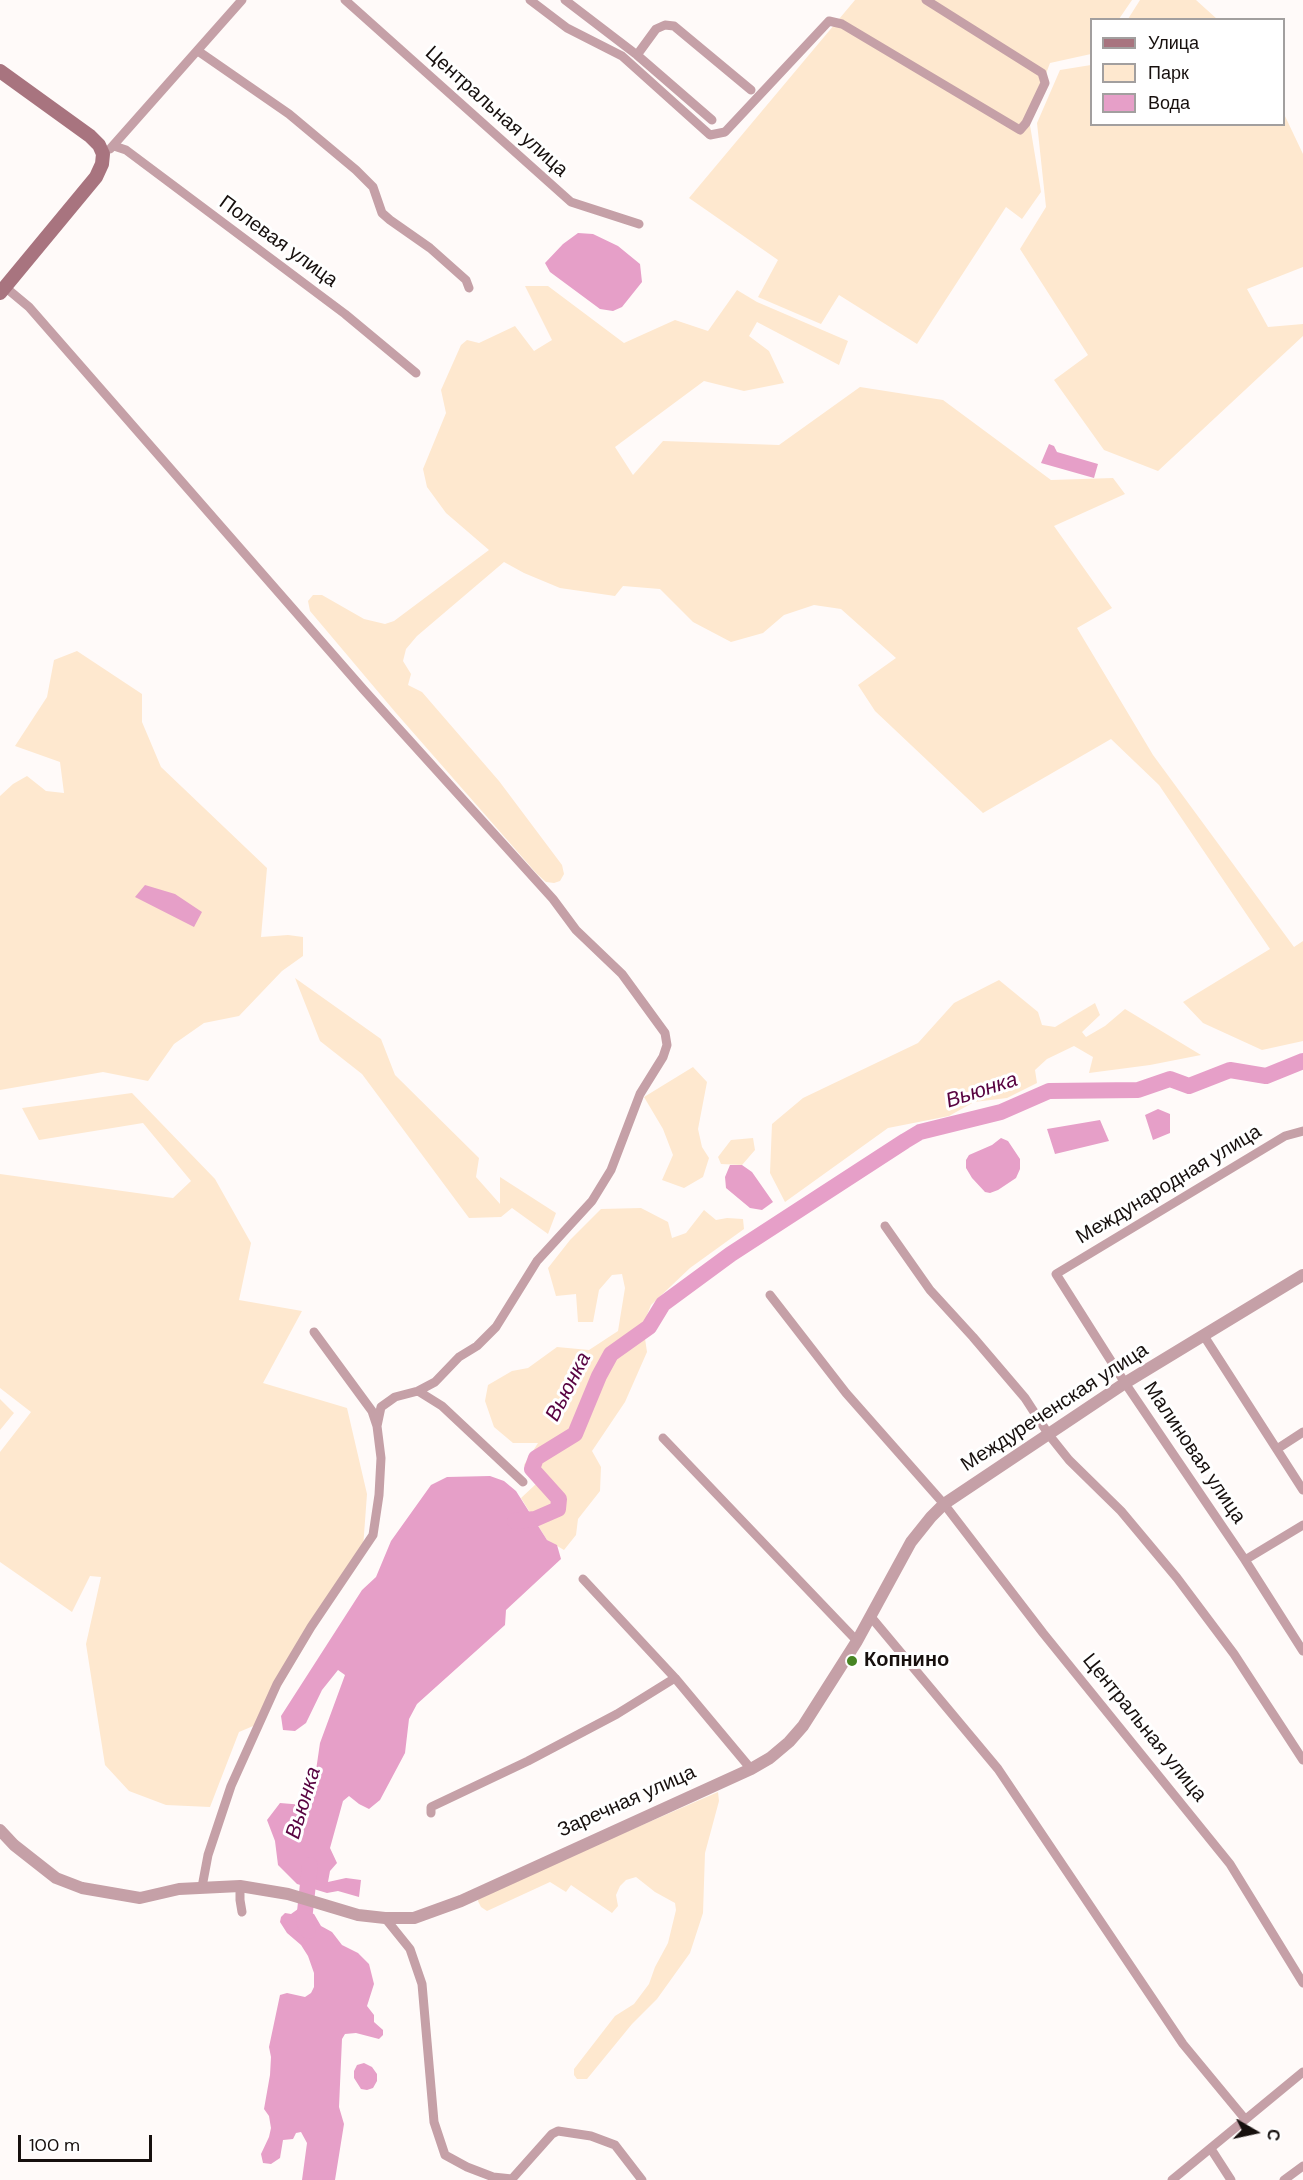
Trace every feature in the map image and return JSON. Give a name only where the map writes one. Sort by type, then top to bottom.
[{"type":"main road","points":[[0,71],[108,150],[96,177],[3,290]]},
{"type":"street","points":[[108,150],[242,0]]},
{"type":"street","name":"Центральная улица","points":[[345,0],[571,202],[639,224]]},
{"type":"street","points":[[565,0],[637,55],[712,120]]},
{"type":"street","points":[[536,2],[567,28],[622,56],[710,135],[725,132],[829,21],[842,24],[1020,130],[1026,123],[1045,83],[1042,73],[926,0]]},
{"type":"street","points":[[637,55],[656,29],[664,25],[674,26],[751,90]]},
{"type":"street","points":[[198,51],[289,114],[356,170],[373,187],[382,213],[430,248],[465,280],[469,288]]},
{"type":"street","name":"Полевая улица","points":[[108,150],[126,150],[345,314],[416,373]]},
{"type":"street","points":[[3,290],[29,307],[363,689],[552,898],[576,930],[622,974],[665,1033],[667,1045],[663,1057],[640,1094],[611,1170],[592,1201],[537,1261],[496,1328],[477,1346],[459,1357],[435,1382],[418,1391],[395,1397],[381,1407],[377,1426]]},
{"type":"street","name":"Международная улица","points":[[1056,1274],[1285,1136],[1303,1131]]},
{"type":"street","points":[[885,1226],[930,1290],[1025,1398],[1049,1435],[1069,1460],[1121,1511],[1177,1578],[1234,1654],[1303,1761]]},
{"type":"street","name":"Малиновая улица","points":[[1056,1274],[1125,1383],[1245,1560],[1303,1651]]},
{"type":"street","name":"Междуреченская улица","points":[[871,1617],[911,1542],[944,1504],[1125,1383],[1303,1275]]},
{"type":"street","name":"Центральная улица","points":[[770,1295],[846,1393],[944,1504],[1043,1633],[1230,1864],[1303,1983]]},
{"type":"street","points":[[202,1887],[208,1855],[231,1786],[277,1684],[311,1627],[373,1535],[379,1495],[381,1458],[377,1426],[372,1411],[314,1332]]},
{"type":"street","points":[[1204,1336],[1303,1490]]},
{"type":"street","points":[[418,1391],[442,1406],[523,1482]]},
{"type":"street","points":[[1277,1449],[1303,1432]]},
{"type":"street","points":[[663,1438],[857,1641]]},
{"type":"street","points":[[1245,1560],[1303,1525]]},
{"type":"street","points":[[583,1579],[675,1678],[751,1769]]},
{"type":"street","points":[[871,1617],[998,1769],[1183,2044],[1245,2119]]},
{"type":"street","name":"Заречная улица","points":[[0,1830],[14,1845],[56,1878],[82,1888],[140,1898],[179,1889],[240,1886],[288,1894],[334,1910],[358,1915],[414,1918],[438,1910],[751,1769],[770,1758],[803,1726],[871,1617]]},
{"type":"street","points":[[431,1813],[431,1807],[528,1761],[617,1714],[675,1678]]},
{"type":"street","points":[[240,1886],[242,1912]]},
{"type":"street","points":[[385,1918],[410,1949],[422,1984],[434,2122],[446,2155],[467,2167],[493,2177],[511,2179],[558,2130],[591,2136],[615,2145],[642,2180]]},
{"type":"street","points":[[1172,2180],[1303,2072]]},
{"type":"street","points":[[1211,2149],[1231,2180]]},
{"type":"street","points":[[1284,2180],[1303,2166]]},
{"type":"green space","points":[[855,0],[1132,0],[1120,18],[1090,18],[1090,54],[1050,63],[1029,119],[1041,192],[1022,219],[1006,207],[917,344],[839,295],[821,324],[758,297],[778,260],[689,198]]},
{"type":"green space","points":[[1140,0],[1196,0],[1216,18],[1129,18]]},
{"type":"green space","points":[[1090,65],[1090,126],[1285,126],[1285,116],[1303,154],[1303,267],[1247,289],[1268,327],[1303,324],[1303,336],[1158,471],[1104,450],[1054,380],[1088,355],[1020,249],[1046,207],[1037,123],[1060,70]]},
{"type":"green space","points":[[525,286],[548,286],[624,343],[675,320],[708,331],[737,290],[757,302],[848,341],[839,365],[757,322],[749,336],[769,351],[784,383],[744,391],[704,381],[615,447],[633,475],[663,441],[779,445],[860,387],[943,400],[1051,480],[1113,478],[1125,494],[1054,526],[1112,608],[1077,628],[1153,755],[1294,947],[1303,941],[1303,1041],[1262,1050],[1203,1023],[1183,1002],[1270,949],[1159,785],[1111,739],[983,813],[875,711],[858,685],[896,658],[841,609],[814,605],[784,615],[763,633],[731,642],[693,622],[660,589],[623,586],[615,596],[560,588],[504,562],[417,636],[406,649],[403,661],[411,674],[408,685],[422,692],[499,781],[562,865],[564,874],[560,881],[554,883],[546,882],[537,874],[310,611],[308,601],[313,595],[322,595],[364,619],[385,624],[394,621],[489,550],[446,513],[427,487],[423,469],[446,413],[441,390],[461,345],[467,340],[479,343],[515,326],[534,351],[552,340]]},
{"type":"green space","points":[[77,651],[142,694],[142,722],[161,767],[267,868],[261,937],[288,935],[303,937],[303,956],[282,971],[239,1016],[204,1023],[174,1044],[148,1081],[103,1072],[0,1090],[0,796],[13,784],[27,776],[46,791],[64,793],[60,762],[15,746],[47,697],[54,660]]},
{"type":"green space","points":[[295,978],[381,1039],[395,1075],[479,1158],[476,1177],[500,1204],[500,1177],[556,1213],[548,1234],[512,1208],[501,1217],[469,1218],[362,1074],[320,1041]]},
{"type":"green space","points":[[999,980],[1038,1012],[1042,1025],[1055,1027],[1095,1003],[1100,1015],[1082,1032],[1086,1037],[1105,1026],[1125,1009],[1201,1055],[1089,1073],[1093,1057],[1074,1046],[1047,1059],[1035,1070],[1037,1083],[1007,1098],[974,1102],[949,1116],[888,1128],[785,1202],[770,1173],[772,1124],[803,1098],[918,1043],[954,1003]]},
{"type":"green space","points":[[693,1067],[707,1082],[698,1129],[702,1147],[709,1158],[703,1177],[684,1188],[662,1180],[673,1155],[663,1129],[644,1097]]},
{"type":"green space","points":[[132,1093],[215,1179],[251,1243],[239,1300],[302,1311],[263,1383],[347,1408],[367,1494],[363,1548],[258,1724],[239,1732],[210,1807],[166,1805],[129,1791],[105,1765],[86,1644],[101,1577],[90,1576],[72,1612],[0,1562],[0,1452],[31,1412],[0,1388],[0,1174],[173,1198],[191,1181],[143,1123],[39,1140],[22,1108]]},
{"type":"green space","points":[[753,1138],[755,1150],[742,1165],[721,1164],[718,1157],[731,1140]]},
{"type":"green space","points":[[641,1208],[668,1222],[672,1238],[686,1233],[704,1210],[716,1220],[743,1219],[744,1229],[690,1268],[651,1305],[643,1325],[647,1352],[625,1402],[592,1451],[601,1467],[600,1491],[578,1519],[576,1535],[564,1550],[547,1540],[521,1498],[536,1484],[524,1465],[538,1443],[513,1443],[494,1427],[485,1401],[488,1385],[512,1371],[528,1368],[557,1347],[589,1350],[618,1331],[625,1288],[622,1274],[612,1275],[599,1290],[593,1322],[578,1322],[576,1294],[556,1296],[548,1268],[570,1240],[601,1209]]},
{"type":"green space","points":[[0,1399],[14,1413],[0,1430]]},
{"type":"green space","points":[[718,1792],[719,1801],[705,1853],[703,1913],[690,1953],[657,1999],[632,2024],[587,2079],[577,2079],[574,2069],[615,2016],[634,2004],[649,1984],[668,1943],[676,1910],[675,1903],[655,1892],[636,1877],[626,1880],[620,1886],[616,1895],[618,1906],[612,1913],[571,1885],[566,1892],[550,1882],[487,1911],[481,1907],[478,1901],[479,1896]]},
{"type":"water","points":[[578,233],[593,234],[618,246],[640,264],[642,282],[622,307],[613,311],[600,309],[550,272],[545,263],[563,244]]},
{"type":"water","points":[[1049,444],[1054,446],[1057,452],[1098,464],[1094,478],[1041,463]]},
{"type":"water","points":[[145,885],[175,894],[202,912],[194,927],[135,897]]},
{"type":"water","points":[[1158,1109],[1170,1114],[1170,1133],[1153,1140],[1145,1115]]},
{"type":"water","points":[[1100,1120],[1109,1141],[1055,1154],[1047,1129]]},
{"type":"water","points":[[1001,1138],[1008,1141],[1020,1159],[1020,1169],[1016,1178],[998,1190],[985,1192],[966,1168],[966,1160],[969,1155],[992,1145]]},
{"type":"water","points":[[730,1165],[742,1165],[752,1172],[773,1202],[762,1210],[750,1208],[726,1188],[725,1177]]},
{"type":"water","points":[[490,1476],[504,1481],[516,1491],[547,1540],[557,1545],[561,1559],[506,1610],[505,1625],[417,1704],[409,1719],[405,1753],[380,1800],[369,1809],[349,1796],[343,1801],[330,1848],[337,1863],[330,1871],[328,1882],[346,1878],[361,1880],[359,1897],[338,1891],[327,1893],[297,1884],[278,1865],[275,1841],[267,1820],[280,1803],[304,1805],[313,1791],[320,1743],[345,1675],[338,1670],[322,1690],[306,1723],[295,1731],[283,1730],[281,1716],[362,1590],[376,1577],[391,1541],[431,1485],[447,1477]]},
{"type":"water","points":[[298,1909],[314,1914],[321,1926],[332,1932],[342,1945],[358,1953],[369,1964],[374,1984],[367,2006],[374,2015],[374,2022],[383,2030],[383,2035],[379,2039],[356,2033],[345,2034],[342,2039],[339,2107],[344,2124],[335,2180],[302,2180],[307,2143],[301,2132],[296,2133],[293,2139],[283,2140],[280,2158],[271,2164],[263,2163],[261,2154],[271,2128],[269,2116],[264,2109],[270,2075],[269,2047],[280,1995],[287,1993],[305,1997],[314,1987],[314,1973],[308,1956],[280,1922],[285,1913],[291,1914]]},
{"type":"water","points":[[364,2063],[372,2067],[377,2074],[377,2081],[373,2088],[367,2090],[361,2089],[354,2078],[357,2065]]},
{"type":"waterway","name":"Вьюнка","points":[[515,1521],[535,1519],[558,1509],[559,1499],[532,1469],[536,1458],[575,1434],[599,1376],[611,1354],[649,1327],[663,1304],[731,1254],[920,1132],[1001,1112],[1049,1091],[1138,1090],[1170,1079],[1189,1086],[1230,1070],[1266,1076],[1303,1061]]},
{"type":"waterway","name":"Вьюнка","points":[[308,1931],[304,1921],[310,1865]]},
{"type":"place","name":"Копнино","points":[[852,1661]]}]
